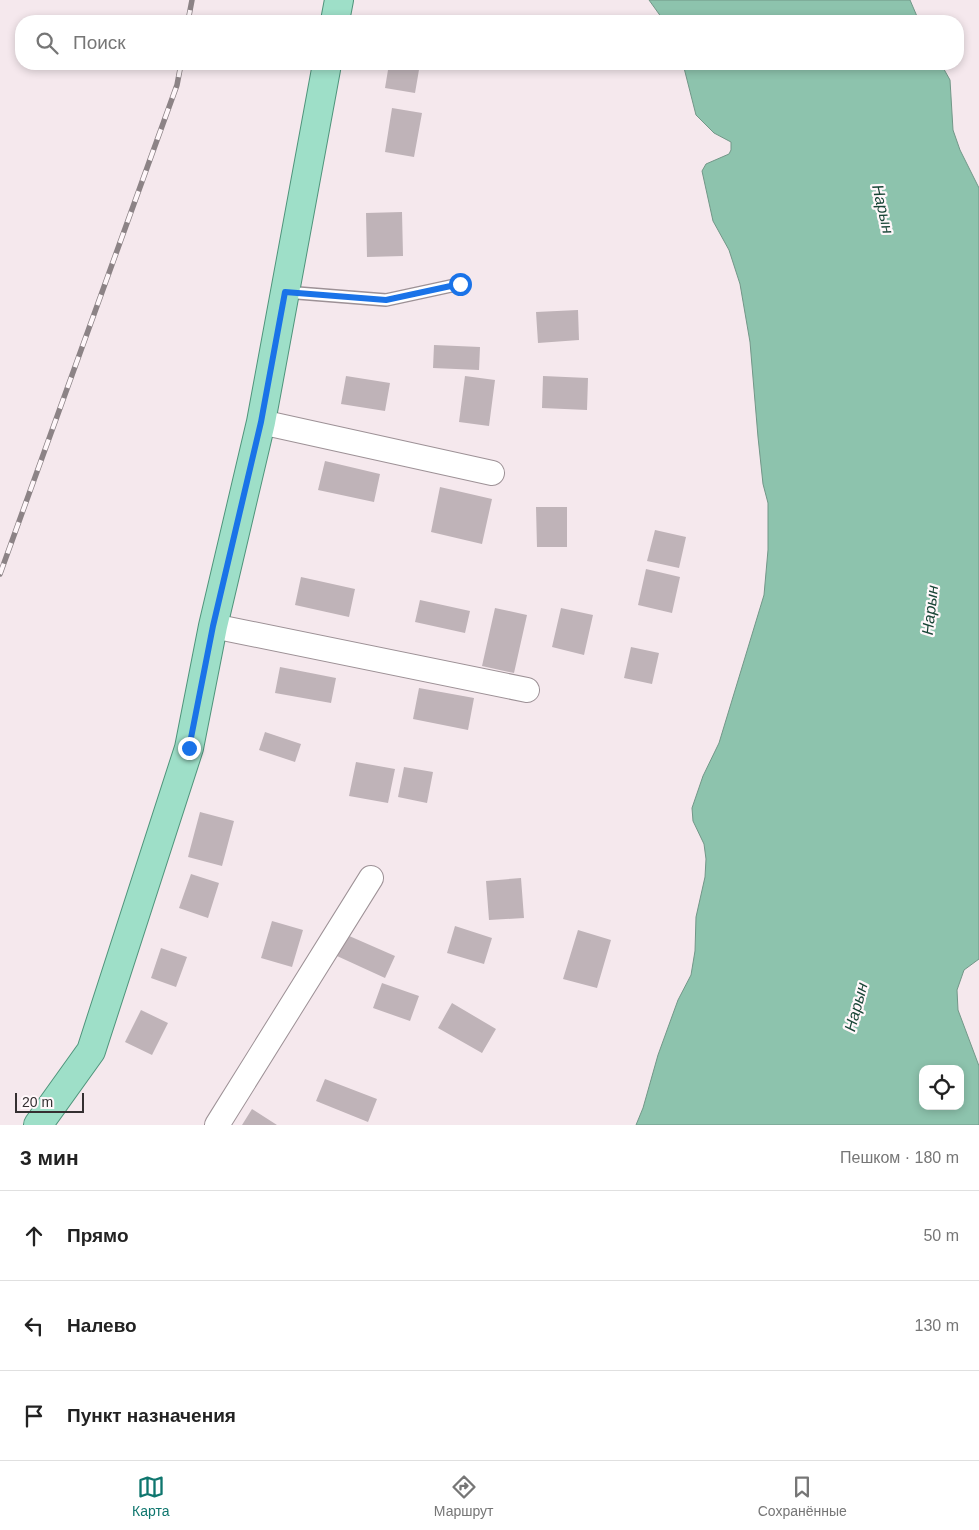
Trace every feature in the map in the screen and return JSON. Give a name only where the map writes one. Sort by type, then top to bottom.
[{"type":"main road","points":[[336,15],[339,0]]},
{"type":"main road","points":[[38,1125],[90,1051],[189,748],[213,626],[261,422],[326,70]]},
{"type":"street","points":[[261,422],[492,473]]},
{"type":"street","points":[[213,626],[527,690]]},
{"type":"street","points":[[217,1125],[371,878]]},
{"type":"lane","points":[[285,292],[386,300],[460,284]]},
{"type":"water","points":[[649,0],[910,0],[916,15],[660,15]]},
{"type":"water","name":"Нарын","points":[[685,70],[944,70],[950,80],[953,130],[960,150],[979,188],[979,959],[964,970],[957,990],[958,1010],[979,1066],[979,1125],[636,1125],[678,1000],[691,975],[695,951],[696,917],[705,877],[706,859],[704,844],[693,821],[692,808],[703,776],[719,743],[764,595],[768,550],[768,503],[763,484],[750,342],[740,284],[729,250],[713,221],[702,171],[706,164],[729,154],[731,142],[714,133],[696,115]]},
{"type":"building","points":[[388,70],[419,70],[415,93],[385,88]]},
{"type":"building","points":[[392,108],[422,113],[414,157],[385,152]]},
{"type":"building","points":[[402,212],[403,256],[367,257],[366,213]]},
{"type":"building","points":[[578,310],[579,340],[538,343],[536,312]]},
{"type":"building","points":[[434,345],[480,347],[479,370],[433,368]]},
{"type":"building","points":[[346,376],[390,383],[385,411],[341,404]]},
{"type":"building","points":[[465,376],[495,380],[489,426],[459,422]]},
{"type":"building","points":[[543,376],[588,378],[587,410],[542,408]]},
{"type":"building","points":[[325,461],[380,474],[374,502],[318,490]]},
{"type":"building","points":[[440,487],[492,499],[482,544],[431,532]]},
{"type":"building","points":[[536,507],[567,507],[567,547],[537,547]]},
{"type":"building","points":[[655,530],[686,537],[679,568],[647,561]]},
{"type":"building","points":[[646,569],[680,577],[672,613],[638,605]]},
{"type":"building","points":[[301,577],[355,589],[349,617],[295,605]]},
{"type":"building","points":[[420,600],[470,611],[465,633],[415,622]]},
{"type":"building","points":[[495,608],[527,615],[514,673],[482,666]]},
{"type":"building","points":[[561,608],[593,615],[584,655],[552,647]]},
{"type":"building","points":[[631,647],[659,653],[652,684],[624,678]]},
{"type":"building","points":[[280,667],[336,678],[331,703],[275,693]]},
{"type":"building","points":[[419,688],[474,698],[468,730],[413,719]]},
{"type":"building","points":[[265,732],[301,744],[295,762],[259,750]]},
{"type":"building","points":[[356,762],[395,769],[388,803],[349,796]]},
{"type":"building","points":[[404,767],[433,772],[427,803],[398,797]]},
{"type":"building","points":[[200,812],[234,821],[222,866],[188,857]]},
{"type":"building","points":[[191,874],[219,883],[208,918],[179,908]]},
{"type":"building","points":[[521,878],[524,918],[489,920],[486,881]]},
{"type":"building","points":[[272,921],[303,930],[292,967],[261,958]]},
{"type":"building","points":[[455,926],[492,938],[484,964],[447,953]]},
{"type":"building","points":[[578,930],[611,940],[597,988],[563,979]]},
{"type":"building","points":[[347,935],[395,956],[385,978],[337,956]]},
{"type":"building","points":[[161,948],[187,957],[176,987],[151,978]]},
{"type":"building","points":[[382,983],[419,996],[410,1021],[373,1008]]},
{"type":"building","points":[[452,1003],[496,1029],[482,1053],[438,1028]]},
{"type":"building","points":[[141,1010],[168,1023],[152,1055],[125,1042]]},
{"type":"building","points":[[325,1079],[377,1099],[368,1122],[316,1101]]},
{"type":"building","points":[[252,1109],[277,1125],[242,1125]]},
{"type":"railway","points":[[189,15],[192,0]]},
{"type":"railway","points":[[0,574],[177,85],[180,70]]},
{"type":"route","points":[[189,748],[213,626],[261,422],[285,292],[386,300],[460,284]]}]
